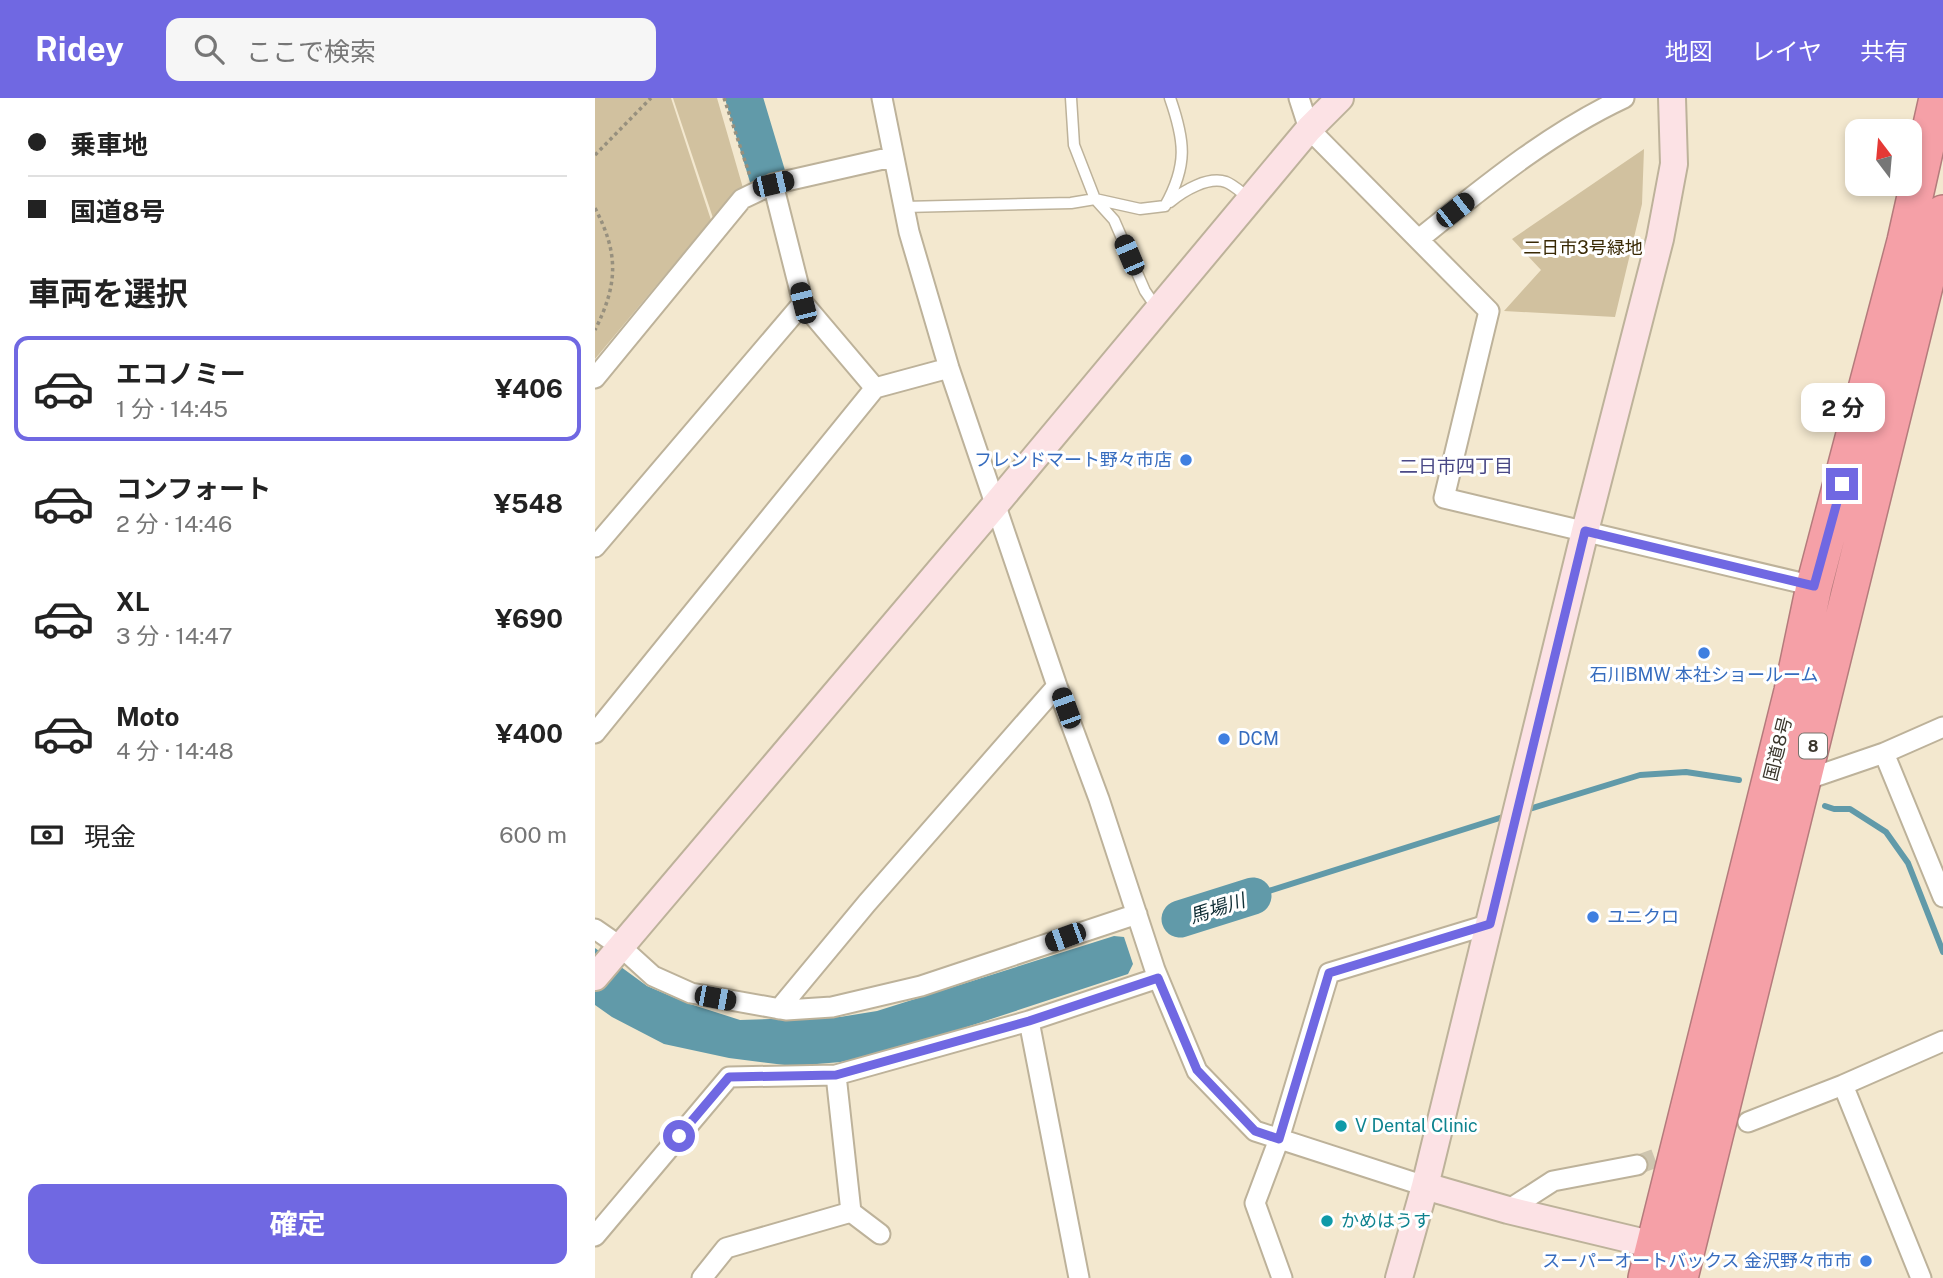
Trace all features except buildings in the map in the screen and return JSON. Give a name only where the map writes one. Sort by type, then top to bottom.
[{"type":"highway","name":"国道8号","points":[[1650,1262],[1792,691],[1814,586],[1905,241],[1937,98]]},
{"type":"highway","name":"国道8号","points":[[1680,1278],[1943,213]]},
{"type":"street","points":[[882,98],[909,232],[949,368],[1157,974],[1197,1070],[1255,1131],[1508,1210],[1650,1262]]},
{"type":"street","points":[[1299,98],[1309,129],[1489,311],[1444,498],[1814,586]]},
{"type":"street","points":[[595,977],[1309,129],[1340,98]]},
{"type":"street","points":[[1419,239],[1508,168],[1599,110],[1624,98]]},
{"type":"street","points":[[1399,1278],[1425,1186],[1585,531],[1660,239],[1674,164],[1672,98]]},
{"type":"street","points":[[595,378],[743,199],[773,184],[892,157]]},
{"type":"street","points":[[773,184],[803,303],[875,388]]},
{"type":"street","points":[[595,547],[803,303]]},
{"type":"street","points":[[595,733],[875,388],[949,368]]},
{"type":"street","points":[[779,1009],[867,903],[1057,686]]},
{"type":"street","points":[[1805,780],[1884,753],[1943,727]]},
{"type":"street","points":[[1884,753],[1943,897]]},
{"type":"street","points":[[595,929],[621,947],[653,976],[691,993],[779,1009],[832,1007],[921,986],[1138,918]]},
{"type":"street","points":[[1282,1278],[1255,1203],[1279,1139],[1329,973],[1490,924]]},
{"type":"street","points":[[595,1236],[729,1077],[836,1075],[1029,1021],[1157,974]]},
{"type":"street","points":[[1029,1021],[1079,1278]]},
{"type":"street","points":[[1748,1122],[1843,1085],[1943,1041]]},
{"type":"street","points":[[836,1075],[851,1212],[880,1234]]},
{"type":"street","points":[[1843,1085],[1921,1278]]},
{"type":"street","points":[[1508,1210],[1553,1181],[1637,1165]]},
{"type":"street","points":[[702,1278],[726,1248],[851,1212]]},
{"type":"lane","points":[[1071,98],[1074,145],[1095,199],[1114,220],[1145,291],[1158,310]]},
{"type":"lane","points":[[1166,204],[1176,187],[1182,158],[1182,131],[1170,98]]},
{"type":"lane","points":[[904,207],[1071,204],[1095,199],[1140,209],[1166,204],[1184,191],[1211,182],[1226,182],[1250,199]]},
{"type":"path","points":[[595,155],[651,98]]},
{"type":"path","points":[[724,98],[755,193]]},
{"type":"path","points":[[595,208],[607,231],[614,262],[605,306],[595,331]]},
{"type":"green space","points":[[595,98],[671,98],[711,220],[595,359]]},
{"type":"green space","points":[[673,98],[717,98],[743,188],[713,218]]},
{"type":"green space","name":"二日市3号緑地","points":[[1644,149],[1642,204],[1615,317],[1504,311],[1541,270],[1512,239]]},
{"type":"water","points":[[1114,936],[1124,937],[1133,964],[1128,974],[906,1047],[841,1062],[793,1066],[729,1058],[664,1044],[595,1005],[595,948],[647,986],[687,1003],[740,1020],[840,1017],[877,1011]]},
{"type":"waterway","name":"馬場川","points":[[744,98],[768,178]]},
{"type":"waterway","points":[[1523,811],[1640,775],[1686,772],[1739,780]]},
{"type":"waterway","points":[[1825,806],[1850,809],[1886,832],[1908,863],[1943,952]]},
{"type":"waterway","points":[[1253,896],[1506,816]]},
{"type":"waterway","name":"馬場川","points":[[1180,919],[1253,896]]},
{"type":"tunnel","points":[[1637,1165],[1682,1148]]},
{"type":"place","name":"フレンドマート野々市店","points":[[1186,460]]},
{"type":"place","name":"石川BMW 本社ショールーム","points":[[1704,653]]},
{"type":"place","name":"DCM","points":[[1224,739]]},
{"type":"place","name":"ユニクロ","points":[[1593,917]]},
{"type":"place","name":"V Dental Clinic","points":[[1341,1126]]},
{"type":"place","name":"かめはうす","points":[[1327,1221]]},
{"type":"place","name":"スーパーオートバックス 金沢野々市市","points":[[1866,1261]]},
{"type":"district","name":"二日市四丁目","points":[[1456,466]]},
{"type":"route","points":[[679,1136],[729,1077],[836,1075],[1029,1021],[1158,978],[1197,1070],[1255,1131],[1279,1139],[1329,973],[1490,924],[1585,531],[1814,586],[1842,484]]}]
